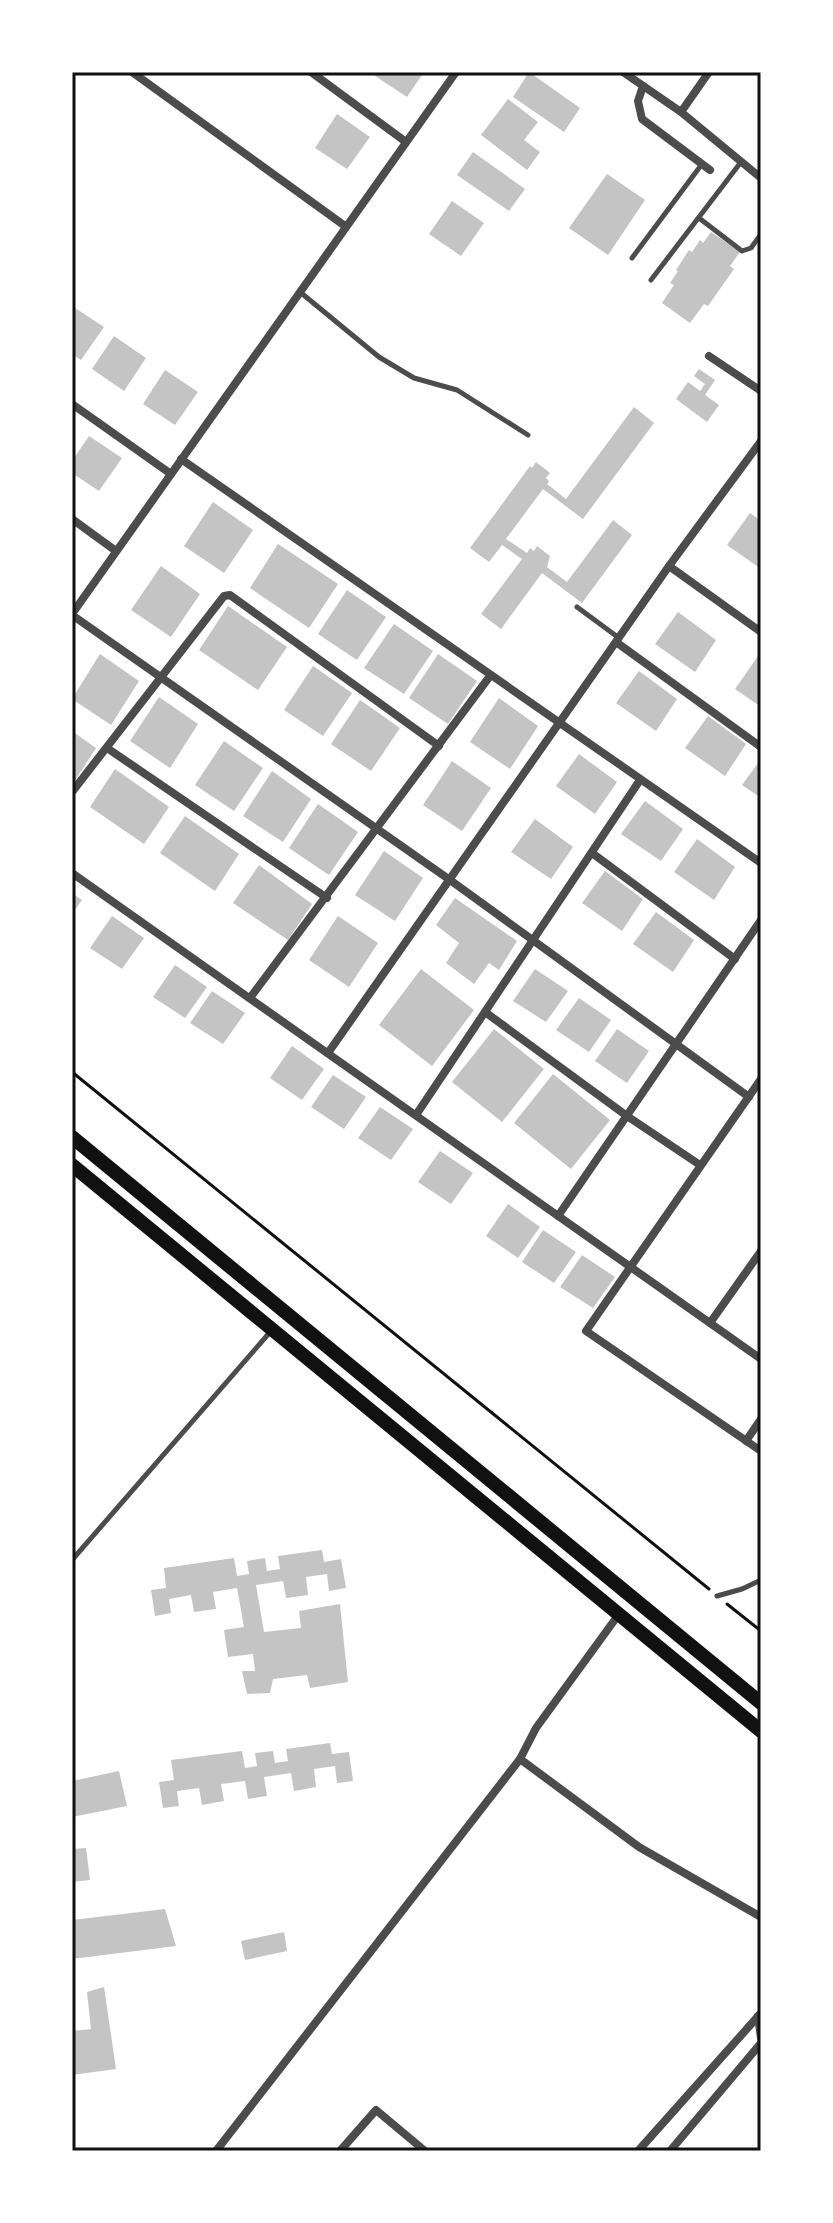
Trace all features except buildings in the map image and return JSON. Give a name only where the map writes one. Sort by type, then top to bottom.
[{"type":"main road","points":[[72,1137],[761,1703]]},
{"type":"main road","points":[[72,1165],[761,1731]]},
{"type":"street","points":[[132,72],[345,226]]},
{"type":"street","points":[[311,72],[406,142]]},
{"type":"street","points":[[456,72],[72,614],[450,880],[749,1097]]},
{"type":"street","points":[[623,72],[681,112],[761,178]]},
{"type":"street","points":[[681,112],[709,72]]},
{"type":"street","points":[[643,86],[638,101],[642,119],[706,167]]},
{"type":"street","points":[[709,356],[761,391]]},
{"type":"street","points":[[72,404],[171,474]]},
{"type":"street","points":[[328,1053],[669,566],[761,441]]},
{"type":"street","points":[[181,459],[761,863]]},
{"type":"street","points":[[72,519],[116,551]]},
{"type":"street","points":[[669,566],[758,630],[761,618]]},
{"type":"street","points":[[72,792],[224,596],[230,595],[439,746]]},
{"type":"street","points":[[617,640],[761,747]]},
{"type":"street","points":[[250,998],[490,676]]},
{"type":"street","points":[[107,748],[327,898]]},
{"type":"street","points":[[416,1115],[640,780]]},
{"type":"street","points":[[592,853],[735,959]]},
{"type":"street","points":[[72,873],[761,1359]]},
{"type":"street","points":[[558,1216],[761,920]]},
{"type":"street","points":[[485,1012],[627,1116],[700,1165]]},
{"type":"street","points":[[761,1079],[586,1331],[761,1451]]},
{"type":"street","points":[[710,1323],[761,1251]]},
{"type":"street","points":[[746,1441],[761,1419]]},
{"type":"street","points":[[216,2151],[520,1759],[536,1728],[619,1614]]},
{"type":"street","points":[[520,1759],[639,1847],[761,1917]]},
{"type":"street","points":[[670,2151],[761,2040],[760,2015]]},
{"type":"street","points":[[643,2149],[760,2015]]},
{"type":"street","points":[[340,2151],[376,2110],[425,2151]]},
{"type":"lane","points":[[651,280],[741,162]]},
{"type":"lane","points":[[632,258],[706,167]]},
{"type":"lane","points":[[699,218],[742,251],[751,248],[761,234]]},
{"type":"lane","points":[[299,291],[379,357],[414,378],[457,390],[528,435]]},
{"type":"lane","points":[[577,607],[617,640]]},
{"type":"lane","points":[[72,1560],[272,1330]]},
{"type":"lane","points":[[717,1596],[761,1580]]},
{"type":"path","points":[[72,1072],[761,1631]]}]
